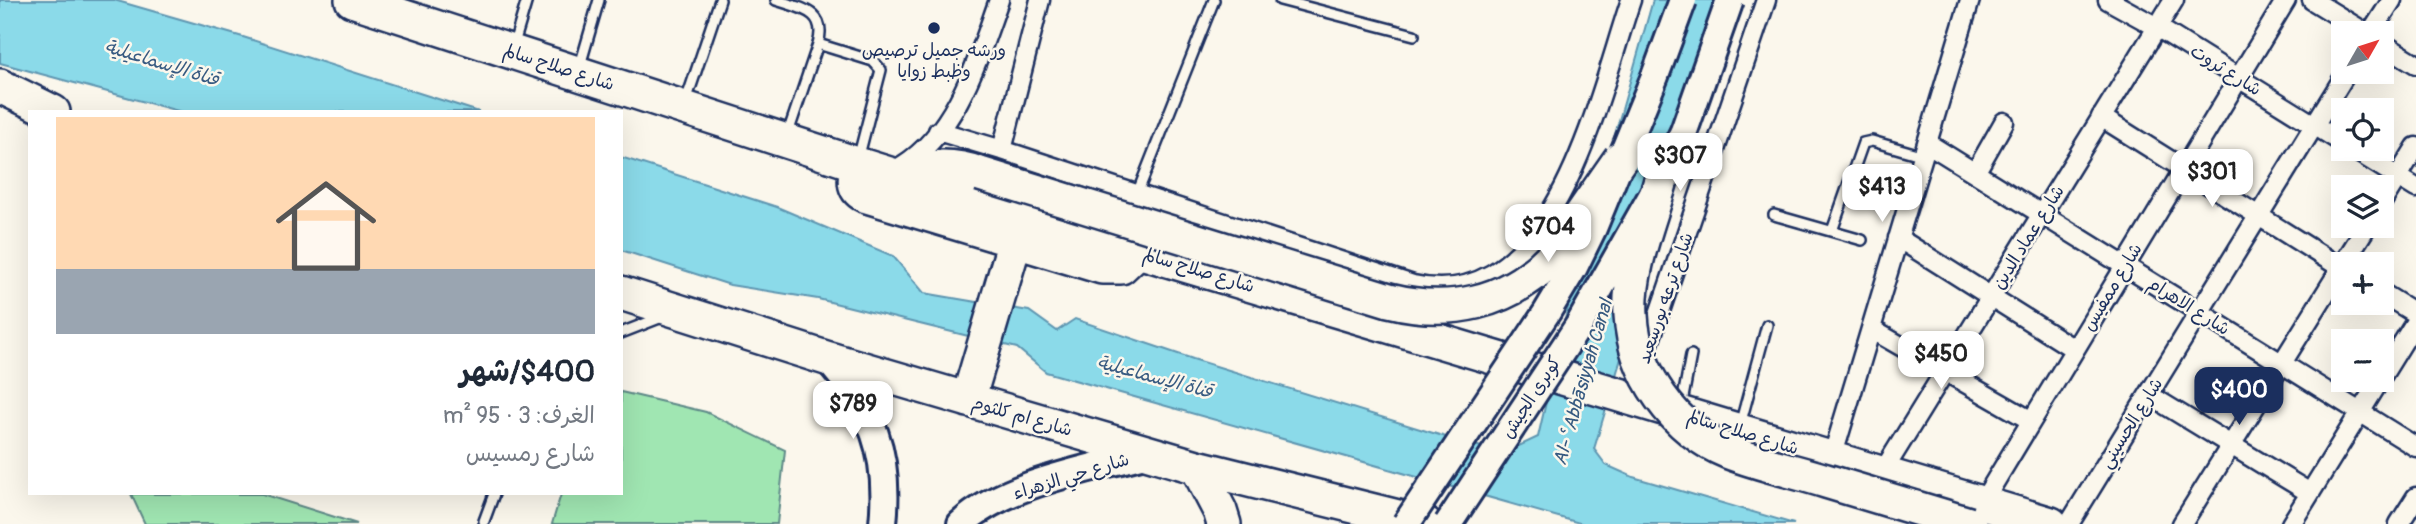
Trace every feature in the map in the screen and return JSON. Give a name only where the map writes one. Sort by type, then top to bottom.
[{"type":"highway","name":"شارع صلاح سالم","points":[[352,0],[857,164],[1138,251],[1882,473],[1975,514],[2051,524]]},
{"type":"highway","points":[[0,86],[49,110]]},
{"type":"highway","points":[[0,112],[28,120]]},
{"type":"highway","points":[[893,175],[938,166],[966,169],[1389,300],[1420,306],[1451,307],[1478,302],[1499,294],[1534,274],[1553,256],[1621,158]]},
{"type":"highway","points":[[857,164],[855,185],[861,194],[1012,252],[1109,268],[1121,267],[1138,251]]},
{"type":"highway","points":[[1661,180],[1635,272],[1631,314],[1639,356],[1658,395],[1672,411],[1688,426],[1727,451],[1975,514]]},
{"type":"highway","points":[[968,400],[1012,252]]},
{"type":"highway","name":"شارع ام كلثوم","points":[[623,294],[826,358],[1148,453],[1426,524]]},
{"type":"highway","points":[[1197,467],[1224,524]]},
{"type":"main road","name":"كوبرى الجيش","points":[[1406,524],[1547,312],[1593,228],[1683,0]]},
{"type":"main road","name":"كوبرى الجيش","points":[[1448,524],[1579,325],[1661,180],[1684,131],[1730,0]]},
{"type":"main road","points":[[826,358],[853,389],[877,435],[884,466],[886,497],[883,524]]},
{"type":"main road","name":"شارع حي الزهراء","points":[[961,524],[985,506],[1008,494],[1148,453]]},
{"type":"street","points":[[893,175],[913,159],[938,131],[962,93],[999,0]]},
{"type":"street","points":[[1002,150],[1040,0]]},
{"type":"street","points":[[938,131],[1413,285],[1444,290],[1477,282],[1503,267],[1522,251],[1539,229],[1557,201],[1580,151],[1631,0]]},
{"type":"street","name":"شارع ترعه بورسعيد","points":[[1631,398],[1766,0]]},
{"type":"street","points":[[1832,458],[1970,0]]},
{"type":"street","name":"شارع ثروت","points":[[2108,0],[2157,27],[2331,135]]},
{"type":"street","name":"شارع عماد الدين","points":[[1882,473],[2174,0]]},
{"type":"street","name":"شارع ممفيس","points":[[1975,514],[2286,0]]},
{"type":"street","points":[[2312,0],[2346,21]]},
{"type":"street","points":[[2379,21],[2392,0]]},
{"type":"street","points":[[2394,50],[2416,64]]},
{"type":"street","name":"شارع الحسيني","points":[[2069,524],[2340,84]]},
{"type":"street","points":[[2101,117],[2331,259]]},
{"type":"street","points":[[1975,173],[2004,122]]},
{"type":"street","points":[[2394,182],[2416,147]]},
{"type":"street","name":"شارع الاهرام","points":[[1925,149],[1975,173],[2416,447]]},
{"type":"street","points":[[2373,161],[2416,188]]},
{"type":"street","points":[[1898,238],[2074,349]]},
{"type":"street","points":[[2182,524],[2331,285]]},
{"type":"street","points":[[1444,290],[1444,309],[1450,326],[1462,342],[1479,352]]},
{"type":"street","points":[[2394,300],[2416,314]]},
{"type":"street","points":[[2394,357],[2416,321]]},
{"type":"street","points":[[1871,329],[2030,420]]},
{"type":"street","points":[[2291,524],[2372,392]]},
{"type":"street","points":[[2148,395],[2310,493]]},
{"type":"street","points":[[2399,524],[2416,497]]},
{"type":"lane","points":[[512,52],[527,0]]},
{"type":"lane","points":[[578,73],[599,0]]},
{"type":"lane","points":[[684,107],[720,0]]},
{"type":"lane","points":[[776,0],[808,10],[814,15],[820,29],[818,44],[786,141]]},
{"type":"lane","points":[[1137,194],[1213,0]]},
{"type":"lane","points":[[1280,0],[1415,35]]},
{"type":"lane","points":[[818,44],[873,61],[881,69],[857,164]]},
{"type":"lane","points":[[1832,231],[1863,143],[1872,141],[1925,149]]},
{"type":"lane","points":[[1774,215],[1862,240]]},
{"type":"lane","points":[[623,332],[679,310]]},
{"type":"lane","points":[[1738,430],[1767,325]]},
{"type":"lane","points":[[1680,413],[1691,355]]},
{"type":"lane","points":[[484,521],[494,495]]},
{"type":"green space","points":[[623,392],[706,412],[785,450],[777,524],[552,524],[561,495],[623,495]]},
{"type":"green space","points":[[131,495],[265,495],[357,524],[145,524]]},
{"type":"water","name":"قناة الإسماعيلية","points":[[0,0],[114,0],[243,37],[473,110],[175,110],[0,63]]},
{"type":"water","points":[[1653,0],[1728,0],[1594,449],[1606,465],[1633,477],[1794,524],[1583,524],[1046,372],[1017,348],[818,299],[730,285],[623,251],[623,158],[777,207],[893,256],[924,293],[1029,311],[1057,331],[1075,319],[1193,359],[1504,453],[1538,437],[1575,276]]},
{"type":"place","name":"ورشه جميل ترصيص وظبط زوايا","points":[[934,28]]},
{"type":"water label","name":"Al-ʿAbbāsiyyah Canal","points":[[1582,382]]}]
